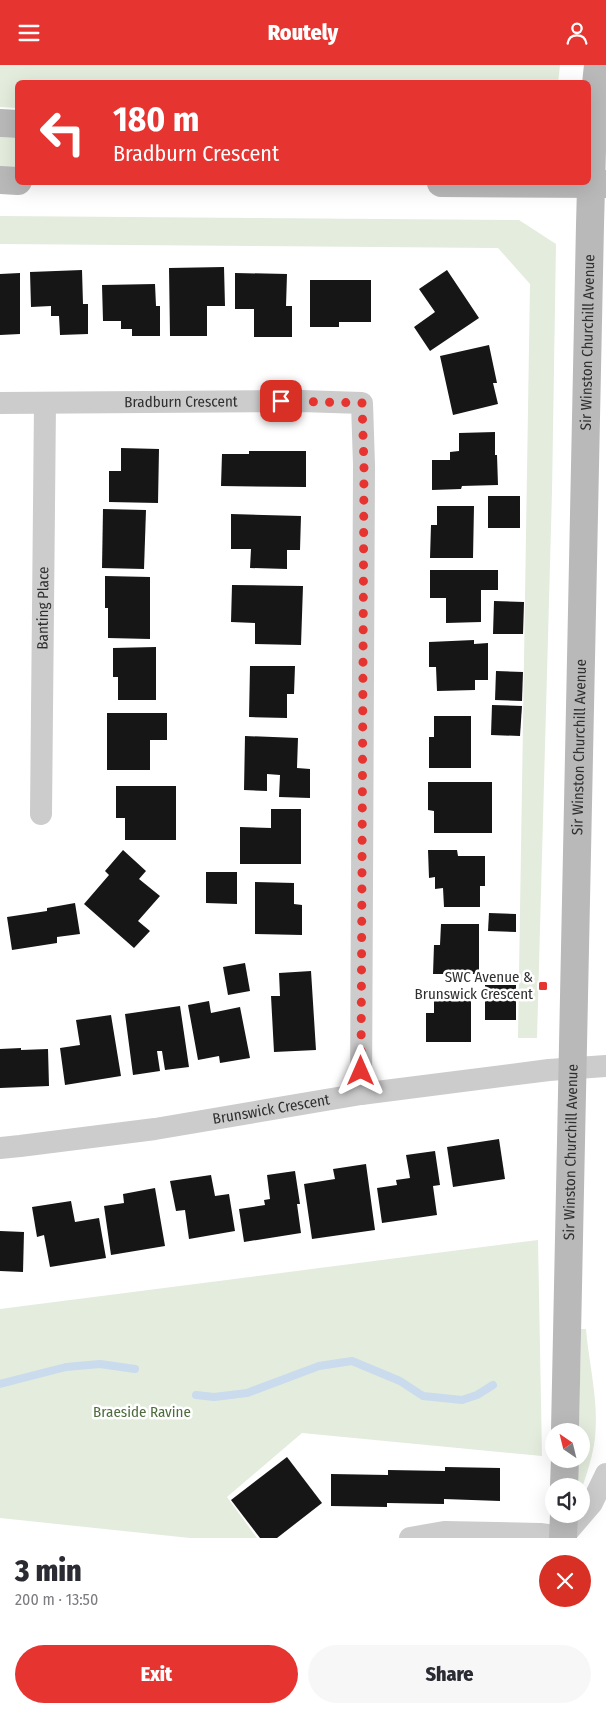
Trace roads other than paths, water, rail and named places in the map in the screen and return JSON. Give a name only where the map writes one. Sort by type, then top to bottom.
[{"type":"main road","name":"Sir Winston Churchill Avenue","points":[[565,1423],[572,1067],[599,184],[593,113],[598,65]]},
{"type":"main road","points":[[0,123],[15,123]]},
{"type":"main road","points":[[0,181],[15,181]]},
{"type":"street","name":"Bradburn Crescent","points":[[0,403],[301,401],[362,403],[364,475],[360,1094]]},
{"type":"street","name":"Banting Place","points":[[40,814],[44,403]]},
{"type":"street","name":"Brunswick Crescent","points":[[0,1147],[20,1147],[155,1129],[360,1094],[572,1067],[606,1066]]},
{"type":"street","points":[[410,1538],[444,1532],[540,1534],[563,1529],[592,1503],[606,1474]]},
{"type":"waterway","points":[[196,1395],[214,1397],[247,1393],[319,1366],[352,1361],[400,1381],[423,1396],[462,1400],[477,1395],[493,1385]]},
{"type":"waterway","points":[[0,1384],[66,1367],[100,1364],[135,1369]]},
{"type":"place","name":"SWC Avenue & Brunswick Crescent","points":[[543,986]]},
{"type":"park label","name":"Braeside Ravine","points":[[142,1412]]}]
